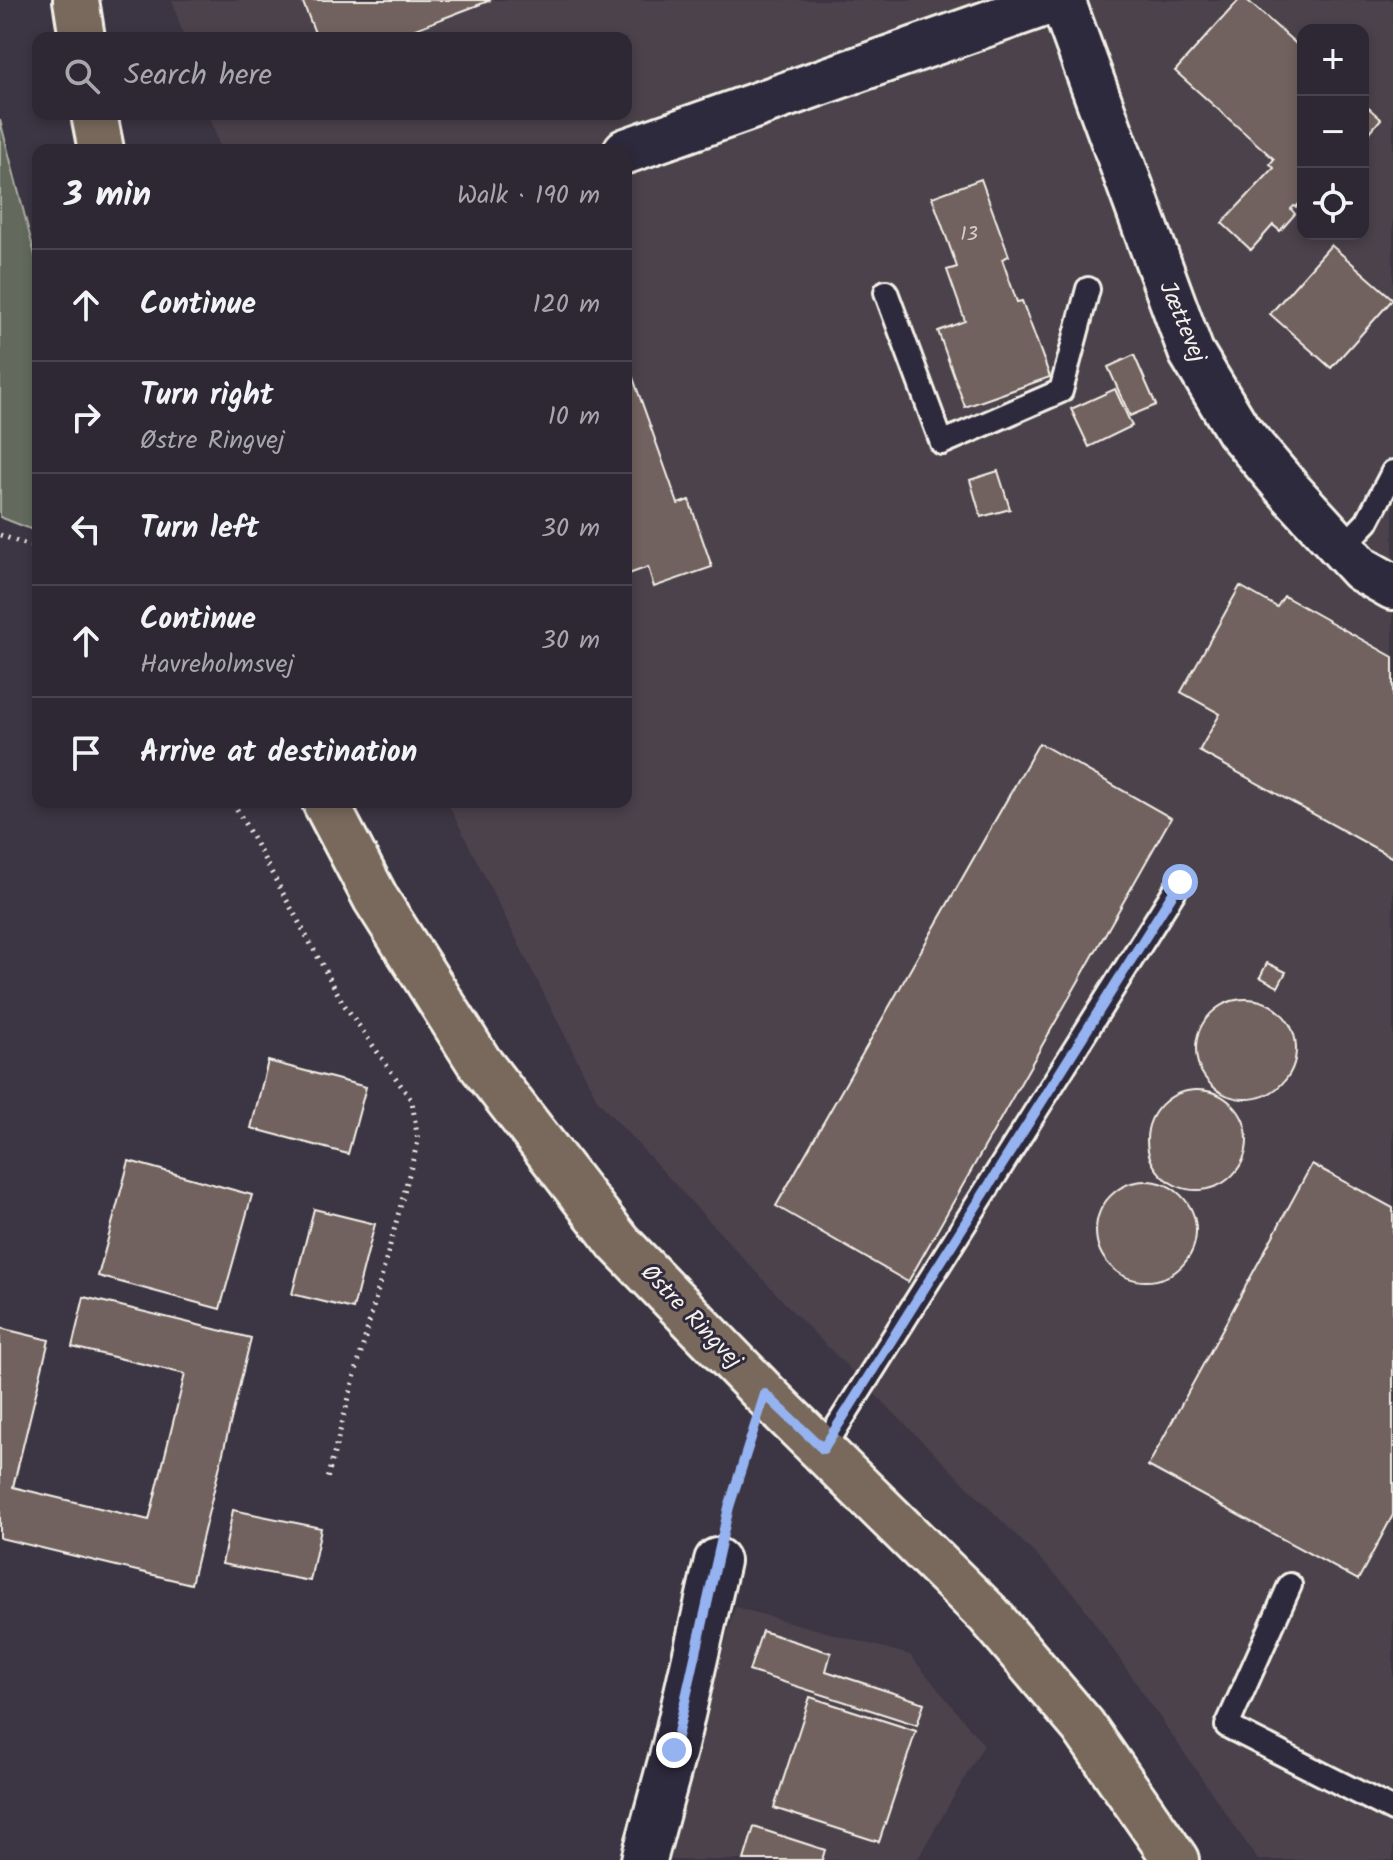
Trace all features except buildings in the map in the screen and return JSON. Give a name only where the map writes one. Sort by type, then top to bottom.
[{"type":"main road","points":[[76,0],[81,32]]},
{"type":"main road","points":[[95,120],[100,144]]},
{"type":"main road","name":"Østre Ringvej","points":[[328,808],[376,899],[479,1062],[619,1243],[765,1394],[989,1615],[1083,1726],[1176,1860]]},
{"type":"street","points":[[632,149],[1055,0]]},
{"type":"street","name":"Jættevej","points":[[1062,0],[1191,352],[1238,430],[1361,569],[1393,587]]},
{"type":"street","points":[[644,1860],[674,1750],[717,1561]]},
{"type":"lane","points":[[886,292],[942,443],[1061,391],[1088,289]]},
{"type":"lane","points":[[1342,548],[1367,522],[1393,472]]},
{"type":"lane","points":[[823,1449],[1180,882]]},
{"type":"lane","points":[[1290,1585],[1227,1726],[1393,1810]]},
{"type":"path","points":[[0,535],[32,547]]},
{"type":"path","points":[[236,808],[343,1003],[412,1101],[418,1141],[326,1483]]},
{"type":"path","points":[[717,1561],[729,1507],[765,1394]]},
{"type":"shaded area","points":[[172,0],[1393,0],[1393,1860],[1258,1860],[1074,1593],[795,1314],[598,1101],[450,808],[632,808],[632,144],[219,144],[211,120],[632,120],[632,32],[182,32]]},
{"type":"shaded area","points":[[735,1607],[910,1655],[984,1745],[917,1860],[664,1860]]},
{"type":"green space","points":[[0,120],[32,244],[32,530],[0,517]]},
{"type":"route","points":[[674,1750],[729,1507],[765,1394],[823,1449],[1180,882]]}]
